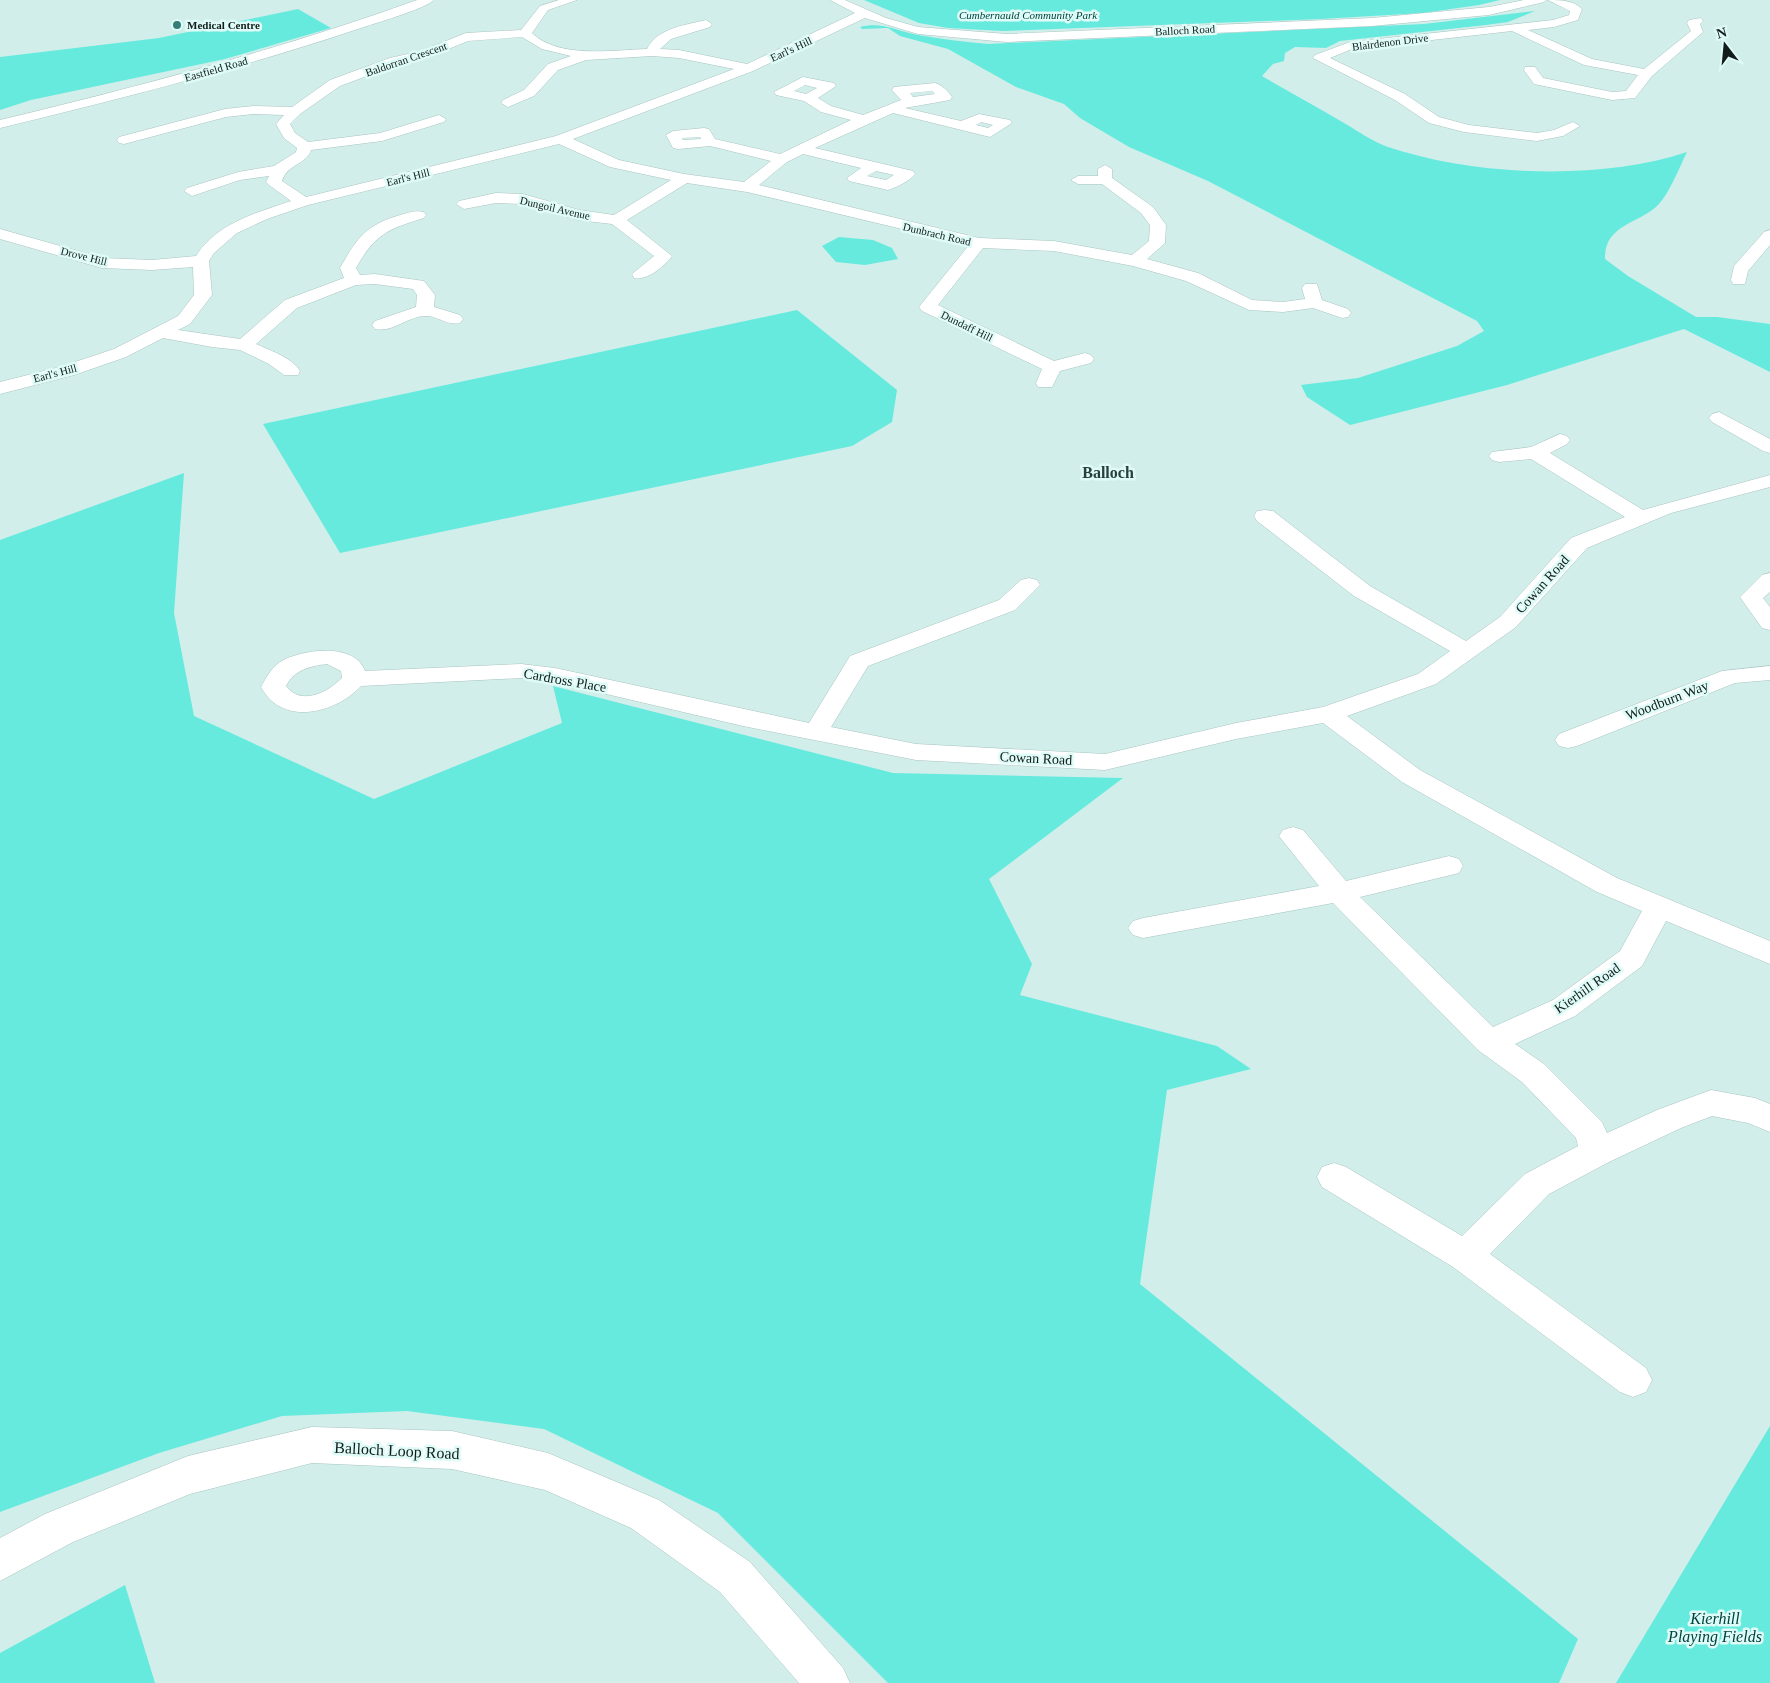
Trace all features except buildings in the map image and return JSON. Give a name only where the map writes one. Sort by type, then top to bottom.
[{"type":"street","name":"Eastfield Road","points":[[0,124],[240,62],[380,18],[428,0]]},
{"type":"street","points":[[571,0],[544,8],[525,33],[531,39],[546,46],[584,56]]},
{"type":"street","name":"Balloch Road","points":[[836,0],[889,23],[919,31],[951,36],[1007,38],[1391,21],[1489,11],[1540,0]]},
{"type":"street","name":"Blairdenon Drive","points":[[1554,0],[1576,9],[1574,17],[1554,23],[1350,46],[1319,58],[1400,97],[1434,120],[1541,143],[1573,126]]},
{"type":"street","name":"Earl's Hill","points":[[1,386],[67,371],[120,353],[184,320],[203,295],[201,261],[208,250],[231,230],[260,216],[303,202],[562,139],[748,68],[865,13]]},
{"type":"street","points":[[1683,15],[1711,17],[1696,21],[1683,15]]},
{"type":"street","points":[[1530,70],[1539,81],[1612,96],[1630,95],[1647,73],[1696,32],[1694,23],[1696,21]]},
{"type":"street","points":[[1513,28],[1589,62],[1647,73]]},
{"type":"street","points":[[652,52],[654,45],[664,37],[686,30],[704,30]]},
{"type":"street","name":"Baldorran Crescent","points":[[295,111],[335,83],[394,61],[425,54],[466,37],[525,33]]},
{"type":"street","points":[[508,96],[529,93],[553,67],[584,56],[652,52],[679,54],[748,68]]},
{"type":"street","points":[[808,98],[826,109],[864,119]]},
{"type":"street","points":[[747,187],[782,159],[864,119],[910,101]]},
{"type":"street","points":[[891,108],[963,126]]},
{"type":"street","points":[[124,140],[168,133],[225,113],[253,110],[295,111]]},
{"type":"street","points":[[295,111],[283,124],[289,135],[305,147],[382,137],[423,129],[439,120]]},
{"type":"street","name":"Dunbrach Road","points":[[562,139],[615,164],[684,178],[747,187],[979,243],[1054,246],[1135,260],[1192,278],[1249,305],[1283,307],[1312,295],[1342,313]]},
{"type":"street","points":[[710,142],[782,159]]},
{"type":"street","points":[[192,191],[238,176],[278,170],[303,154],[305,147]]},
{"type":"street","points":[[803,150],[874,166]]},
{"type":"street","points":[[222,168],[238,176]]},
{"type":"street","points":[[278,170],[274,182],[303,202]]},
{"type":"street","points":[[1078,180],[1105,175],[1147,210],[1158,225],[1157,242],[1135,260]]},
{"type":"street","points":[[640,274],[664,256],[617,220],[684,178]]},
{"type":"street","name":"Dungoil Avenue","points":[[464,204],[496,198],[522,199],[578,215],[617,220]]},
{"type":"street","points":[[354,280],[348,268],[361,244],[377,227],[418,215]]},
{"type":"street","name":"Drove Hill","points":[[0,234],[102,263],[152,265],[201,261]]},
{"type":"street","points":[[1739,280],[1740,270],[1770,235]]},
{"type":"street","name":"Dundaff Hill","points":[[979,243],[928,307],[1049,375],[1085,359]]},
{"type":"street","points":[[244,345],[291,304],[354,280],[375,279],[418,285],[426,295],[425,310]]},
{"type":"street","points":[[381,325],[425,310],[454,320]]},
{"type":"street","points":[[162,332],[212,342],[244,345],[276,360],[291,371]]},
{"type":"street","points":[[1719,418],[1770,448]]},
{"type":"street","points":[[1499,456],[1535,453],[1560,440]]},
{"type":"street","points":[[1535,453],[1642,518]]},
{"type":"street","name":"Cowan Road","points":[[743,718],[916,752],[1105,762],[1236,731],[1328,714],[1426,679],[1508,622],[1579,543],[1664,509],[1770,481]]},
{"type":"street","points":[[1265,516],[1362,591],[1467,651]]},
{"type":"street","points":[[1770,580],[1751,597],[1770,622]]},
{"type":"street","points":[[816,732],[859,661],[1006,605],[1029,585]]},
{"type":"street","name":"Cardross Place","points":[[354,679],[521,671],[556,675],[743,718]]},
{"type":"street","name":"Woodburn Way","points":[[1568,740],[1731,676],[1770,673]]},
{"type":"street","points":[[1328,714],[1411,776],[1607,885],[1770,953]]},
{"type":"street","points":[[1293,836],[1353,908],[1489,1042],[1532,1073],[1590,1131],[1597,1152]]},
{"type":"street","points":[[1143,928],[1339,892],[1449,866]]},
{"type":"street","name":"Kierhill Road","points":[[1489,1042],[1564,1008],[1631,958],[1659,906]]},
{"type":"street","points":[[1464,1256],[1537,1184],[1597,1152],[1669,1119],[1711,1103],[1755,1111],[1770,1119]]},
{"type":"street","points":[[1334,1177],[1464,1256],[1632,1380]]},
{"type":"street","name":"Balloch Loop Road","points":[[0,1560],[59,1528],[188,1475],[312,1445],[452,1450],[548,1472],[645,1514],[735,1577],[828,1683]]},
{"type":"green space","name":"Cumbernauld Community Park","points":[[864,0],[1500,0],[1423,13],[1321,19],[1003,31],[948,28],[919,23]]},
{"type":"green space","points":[[298,9],[331,28],[225,59],[31,100],[0,110],[0,57],[159,38]]},
{"type":"green space","points":[[1535,11],[1508,22],[1340,41],[1326,48],[1295,47],[1285,53],[1284,61],[1273,64],[1262,76],[1382,145],[1422,157],[1459,164],[1497,169],[1577,171],[1616,168],[1687,152],[1671,186],[1659,204],[1651,211],[1624,226],[1610,238],[1606,247],[1605,259],[1628,276],[1696,317],[1717,317],[1770,324],[1770,372],[1684,329],[1507,385],[1350,425],[1307,397],[1301,385],[1358,378],[1457,346],[1484,331],[1477,321],[1208,181],[1129,147],[1080,118],[1064,104],[1016,87],[948,49],[900,36],[888,28],[862,29],[860,27],[875,25],[889,27],[918,35],[988,44],[1424,24]]},
{"type":"green space","points":[[839,237],[873,240],[892,248],[898,259],[865,265],[836,262],[822,246]]},
{"type":"green space","points":[[797,310],[897,390],[892,422],[852,446],[340,553],[263,424]]},
{"type":"green space","points":[[184,473],[174,613],[194,716],[374,799],[562,723],[553,686],[893,773],[1123,778],[989,879],[1032,964],[1020,995],[1217,1046],[1251,1069],[1167,1090],[1140,1284],[1578,1639],[1559,1683],[888,1683],[718,1513],[544,1429],[407,1411],[282,1416],[159,1453],[0,1512],[0,540]]},
{"type":"green space","name":"Kierhill Playing Fields","points":[[1770,1426],[1770,1683],[1616,1683]]},
{"type":"green space","points":[[125,1585],[155,1683],[0,1683],[0,1653]]},
{"type":"place","name":"Medical Centre","points":[[177,25]]},
{"type":"district","name":"Balloch","points":[[1108,472]]}]
